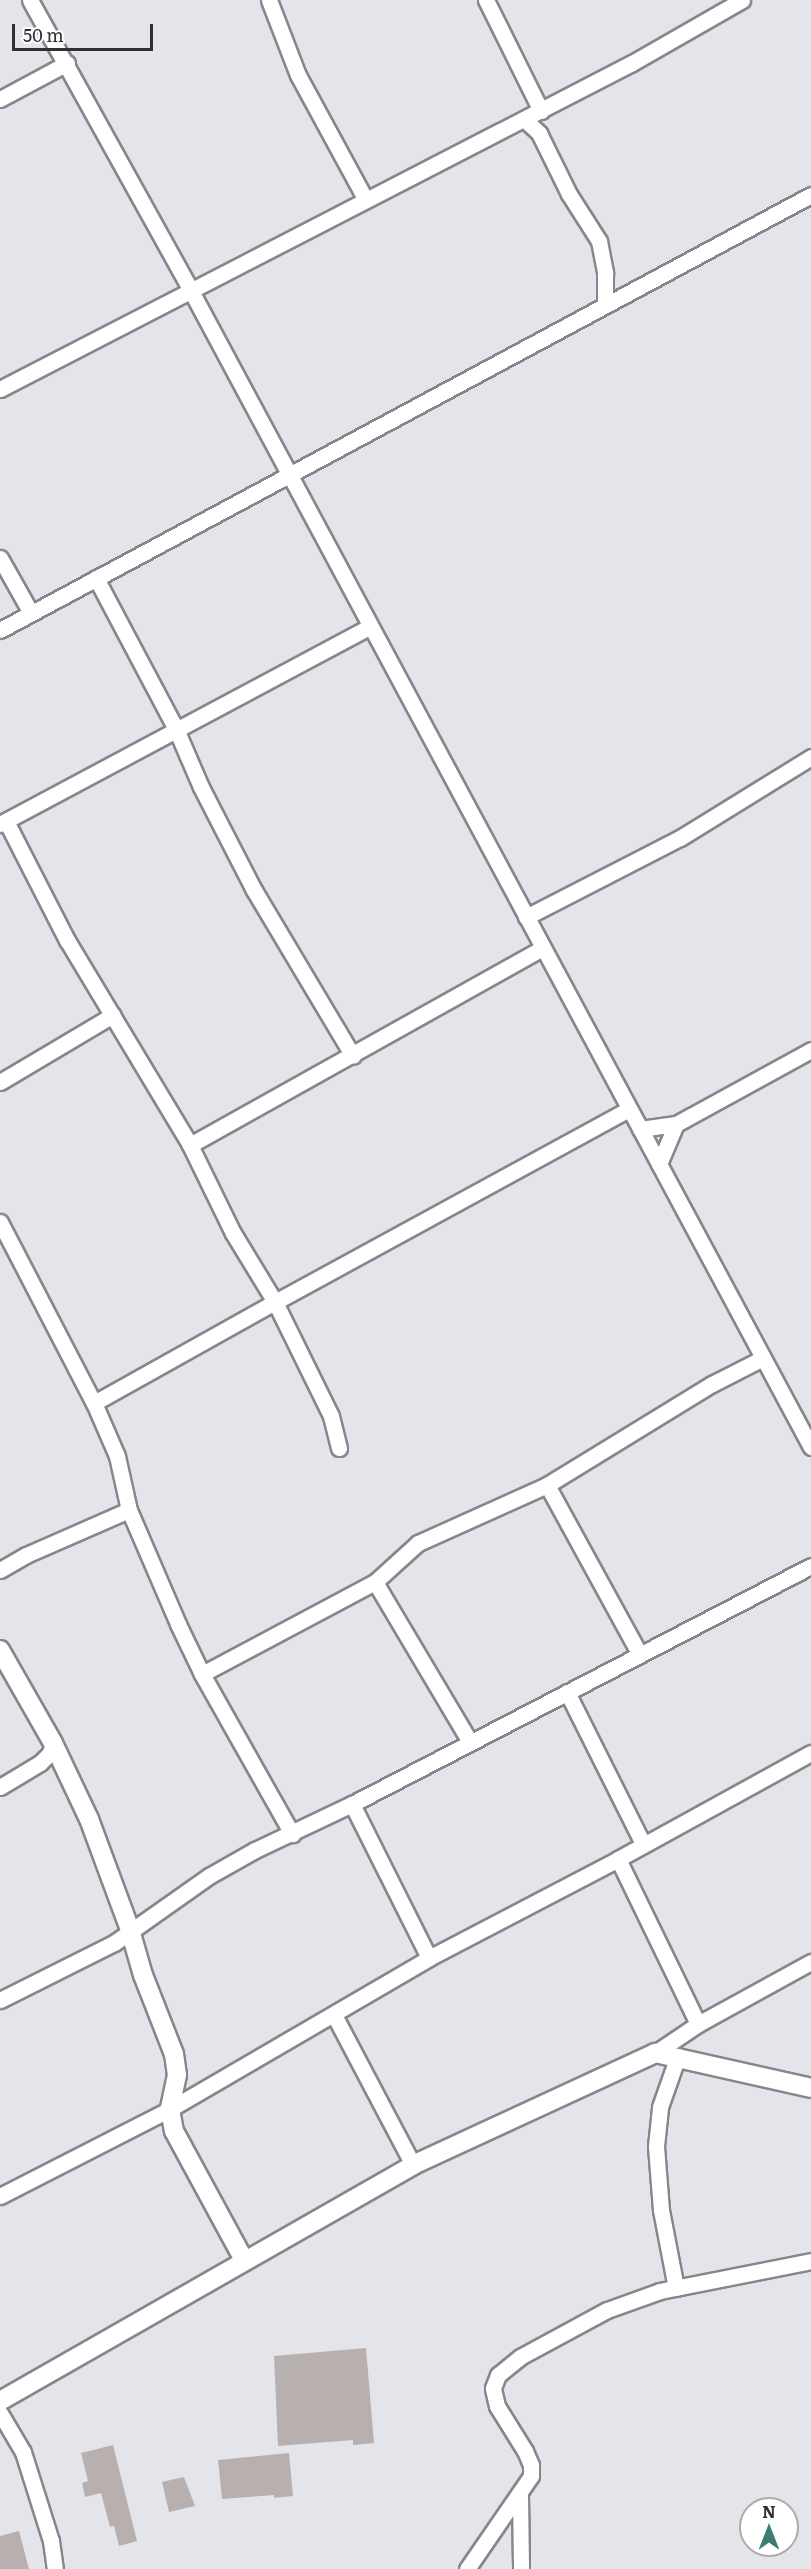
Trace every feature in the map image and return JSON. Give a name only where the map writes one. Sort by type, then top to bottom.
[{"type":"street","points":[[30,0],[67,63],[190,290],[811,1447]]},
{"type":"street","points":[[269,0],[298,75],[366,200]]},
{"type":"street","points":[[486,0],[541,111]]},
{"type":"street","points":[[0,389],[541,111],[721,6],[742,0]]},
{"type":"street","points":[[0,99],[67,63]]},
{"type":"street","points":[[524,119],[539,133],[569,194],[599,241],[605,273],[605,305]]},
{"type":"street","points":[[0,630],[811,195]]},
{"type":"street","points":[[0,558],[31,613]]},
{"type":"street","points":[[96,578],[176,729],[201,787],[254,890],[353,1056]]},
{"type":"street","points":[[339,1448],[331,1416],[275,1302],[233,1233],[190,1145],[67,940],[3,822],[369,627]]},
{"type":"street","points":[[526,917],[680,838],[811,757]]},
{"type":"street","points":[[190,1145],[543,948]]},
{"type":"street","points":[[0,1082],[113,1015]]},
{"type":"street","points":[[640,1129],[676,1124],[811,1050]]},
{"type":"street","points":[[94,1403],[630,1109]]},
{"type":"street","points":[[659,1164],[676,1124]]},
{"type":"street","points":[[0,1222],[94,1403],[117,1456],[129,1510],[202,1674],[292,1834]]},
{"type":"street","points":[[202,1674],[375,1582],[418,1543],[547,1485],[712,1384],[763,1358]]},
{"type":"street","points":[[547,1485],[639,1653]]},
{"type":"street","points":[[0,1570],[46,1545],[129,1510]]},
{"type":"street","points":[[0,2000],[114,1943],[209,1876],[255,1850],[352,1804],[639,1653],[811,1566]]},
{"type":"street","points":[[375,1582],[470,1742]]},
{"type":"street","points":[[0,1650],[53,1743],[89,1819],[130,1930],[143,1975],[174,2054],[177,2075],[170,2109],[174,2131],[244,2260]]},
{"type":"street","points":[[567,1692],[643,1845]]},
{"type":"street","points":[[0,1787],[40,1763],[50,1753],[53,1743]]},
{"type":"street","points":[[0,2196],[170,2109],[429,1958],[618,1859],[811,1753]]},
{"type":"street","points":[[352,1804],[429,1958]]},
{"type":"street","points":[[618,1859],[698,2024]]},
{"type":"street","points":[[0,2401],[413,2165],[655,2053],[698,2024],[811,1962]]},
{"type":"street","points":[[334,2015],[413,2165]]},
{"type":"street","points":[[655,2053],[678,2056],[811,2088]]},
{"type":"street","points":[[676,2288],[662,2210],[656,2146],[660,2107],[678,2056]]},
{"type":"street","points":[[467,2569],[531,2476],[531,2465],[497,2406],[494,2388],[498,2375],[520,2357],[607,2310],[660,2291],[811,2262]]},
{"type":"street","points":[[0,2413],[23,2452],[51,2541],[55,2569]]},
{"type":"street","points":[[518,2567],[520,2495]]},
{"type":"building","points":[[366,2348],[374,2443],[353,2445],[353,2440],[278,2446],[274,2356]]},
{"type":"building","points":[[113,2445],[137,2541],[119,2546],[114,2526],[110,2527],[101,2493],[85,2497],[82,2483],[88,2481],[81,2453]]},
{"type":"building","points":[[289,2453],[293,2496],[274,2498],[274,2495],[222,2499],[218,2460]]},
{"type":"building","points":[[184,2477],[195,2506],[169,2512],[162,2482]]},
{"type":"building","points":[[19,2531],[29,2569],[0,2569],[0,2536]]}]
